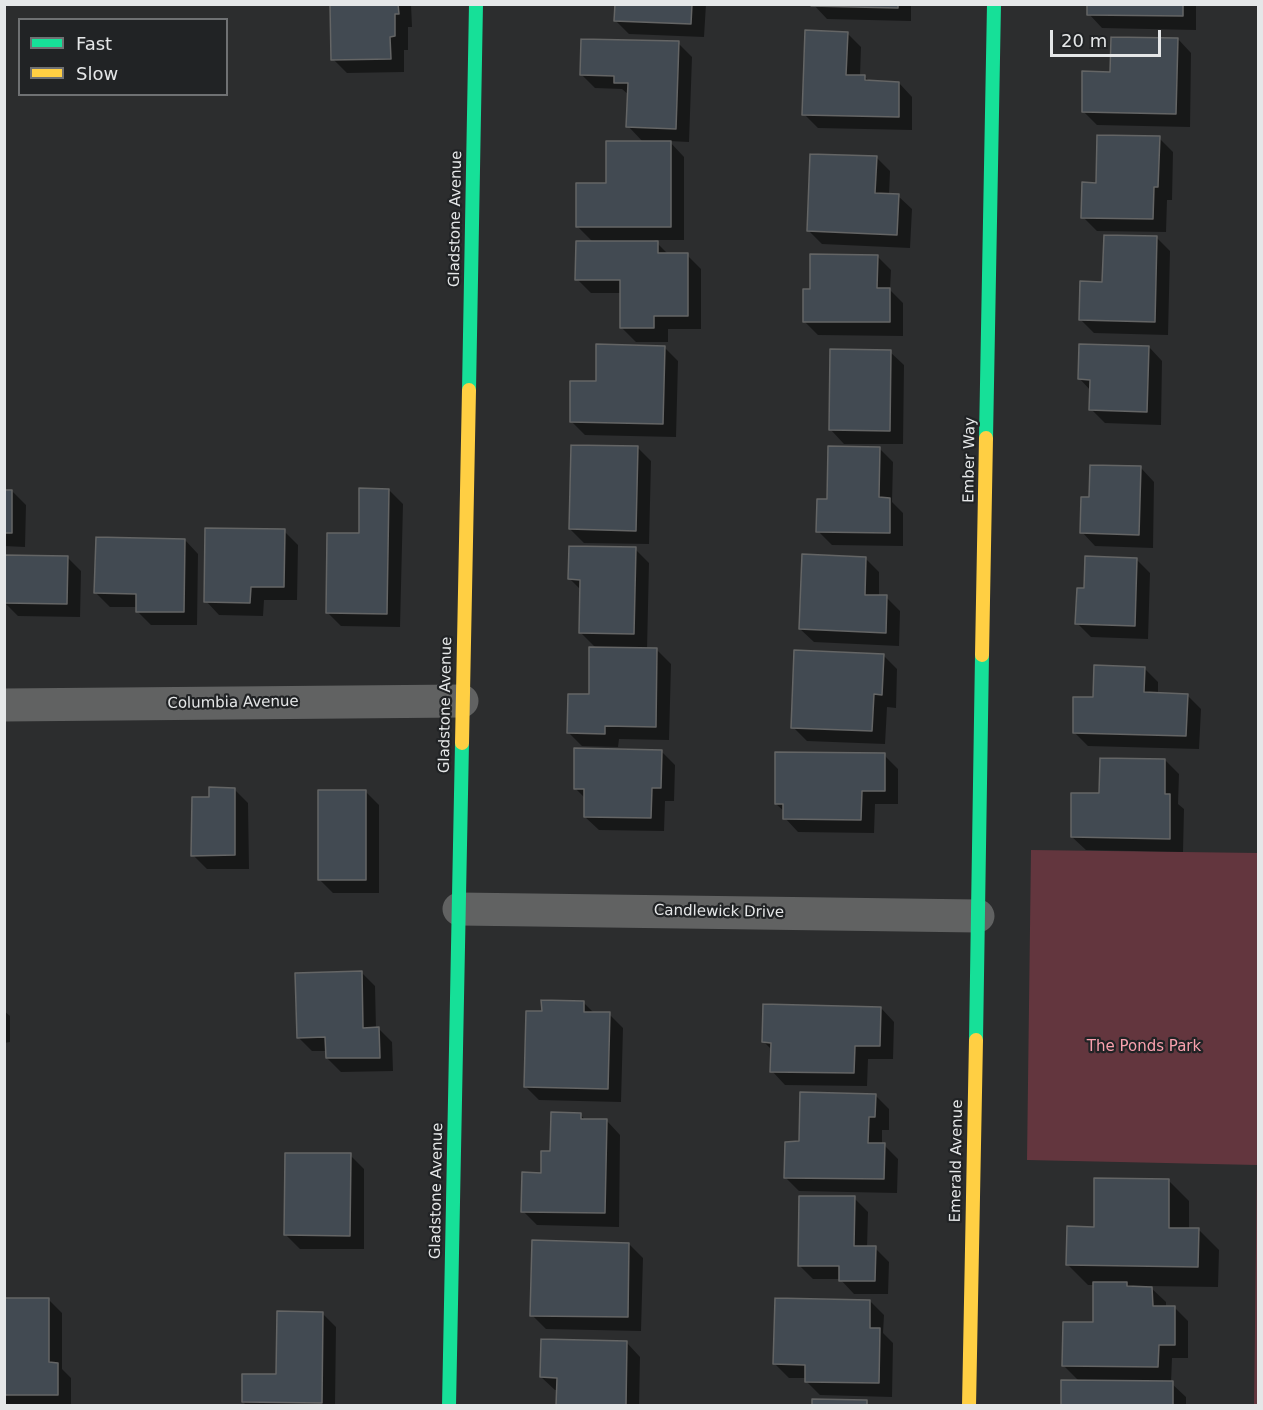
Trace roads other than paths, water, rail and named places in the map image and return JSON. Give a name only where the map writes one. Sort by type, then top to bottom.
[{"type":"street","name":"Gladstone Avenue","points":[[448,1406],[476,4]]},
{"type":"street","name":"Ember Way","points":[[978,916],[994,4]]},
{"type":"street","name":"Columbia Avenue","points":[[4,705],[462,701]]},
{"type":"street","name":"Candlewick Drive","points":[[459,909],[978,916]]},
{"type":"street","name":"Emerald Avenue","points":[[969,1406],[978,916]]},
{"type":"park label","name":"The Ponds Park","points":[[1144,1047]]}]
